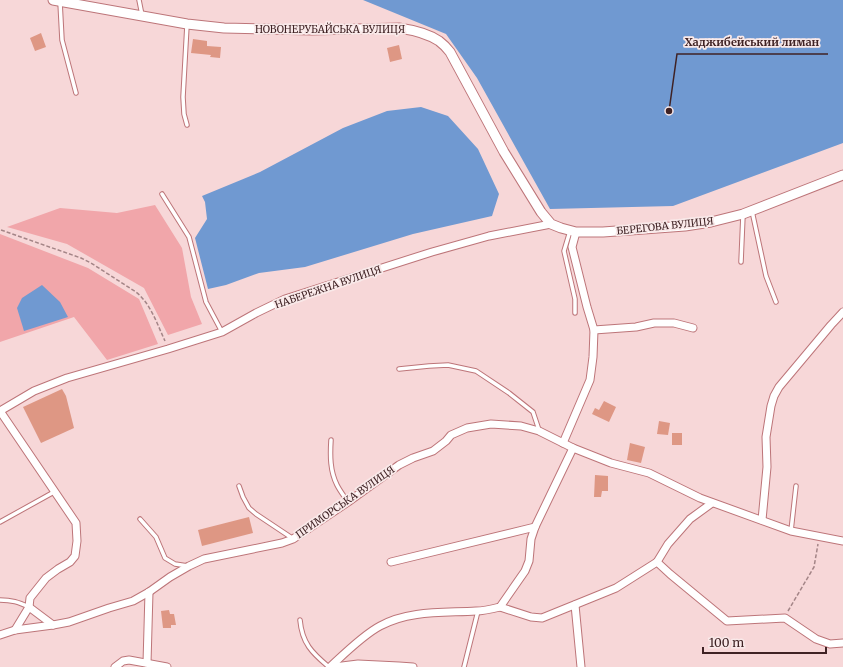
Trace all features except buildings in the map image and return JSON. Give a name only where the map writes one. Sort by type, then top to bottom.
[{"type":"street","name":"НОВОНЕРУБАЙСЬКА ВУЛИЦЯ","points":[[56,0],[188,24],[224,28],[312,30],[399,28],[413,30],[424,34],[439,41],[450,52],[504,152],[541,212],[551,224]]},
{"type":"street","name":"БЕРЕГОВА ВУЛИЦЯ","points":[[551,224],[573,231],[603,232],[685,226],[711,222],[752,211],[843,175]]},
{"type":"street","name":"НАБЕРЕЖНА ВУЛИЦЯ","points":[[0,411],[34,391],[67,378],[222,332],[285,299],[432,252],[489,236],[551,224]]},
{"type":"street","points":[[563,443],[590,380],[593,357],[594,330],[572,247],[573,231]]},
{"type":"street","points":[[762,520],[768,467],[766,438],[770,406],[779,387],[843,312]]},
{"type":"street","points":[[594,330],[636,327],[654,323],[674,323],[693,328]]},
{"type":"street","points":[[0,411],[76,523],[77,541],[75,556],[70,562],[46,578],[30,598],[29,607],[15,630]]},
{"type":"street","name":"ПРИМОРСЬКА ВУЛИЦЯ","points":[[0,636],[15,630],[69,622],[133,600],[149,592],[189,566],[204,559],[282,543],[293,539],[399,465],[433,451],[451,435],[467,428],[490,424],[520,426],[539,431],[573,448],[611,463],[649,473],[712,503],[792,531],[843,541]]},
{"type":"street","points":[[500,607],[525,571],[529,561],[531,539],[535,527],[573,448]]},
{"type":"street","points":[[330,667],[367,634],[394,620],[430,613],[478,611],[500,607],[537,618],[542,618],[616,588],[657,562],[668,544],[690,519],[712,503]]},
{"type":"street","points":[[391,562],[535,527]]},
{"type":"street","points":[[657,562],[727,621],[784,618],[816,639],[830,644],[843,643]]},
{"type":"street","points":[[147,663],[149,592]]},
{"type":"street","points":[[575,605],[581,667]]},
{"type":"street","points":[[29,607],[53,625]]},
{"type":"street","points":[[114,667],[123,661],[129,660],[167,667]]},
{"type":"street","points":[[334,667],[358,664],[413,667]]},
{"type":"lane","points":[[56,0],[62,40],[76,93]]},
{"type":"lane","points":[[139,0],[142,16]]},
{"type":"lane","points":[[186,125],[183,97],[188,24]]},
{"type":"lane","points":[[162,194],[189,237],[206,302],[222,332]]},
{"type":"lane","points":[[752,211],[766,276],[776,302]]},
{"type":"lane","points":[[742,262],[743,214]]},
{"type":"lane","points":[[573,231],[564,251],[575,299],[575,313]]},
{"type":"lane","points":[[399,370],[448,365],[476,371],[509,393],[533,412],[539,431]]},
{"type":"lane","points":[[331,440],[330,462],[333,475],[337,486],[348,502]]},
{"type":"lane","points":[[239,486],[243,498],[249,508],[293,539]]},
{"type":"lane","points":[[792,531],[796,486]]},
{"type":"lane","points":[[0,522],[55,491]]},
{"type":"lane","points":[[140,519],[156,537],[165,558],[175,564],[189,566]]},
{"type":"lane","points":[[0,600],[11,600],[29,607]]},
{"type":"lane","points":[[464,667],[478,611]]},
{"type":"lane","points":[[300,620],[300,628],[310,650],[330,667]]},
{"type":"path","points":[[1,230],[81,258],[136,292],[146,302],[168,349]]},
{"type":"path","points":[[784,618],[814,567],[819,536]]},
{"type":"shaded area","points":[[155,205],[182,248],[191,297],[202,324],[168,335],[144,288],[67,244],[7,227],[60,208],[117,213]]},
{"type":"shaded area","points":[[0,234],[88,268],[139,299],[158,344],[107,360],[74,317],[0,342]]},
{"type":"water","points":[[363,0],[843,0],[843,143],[673,206],[550,209],[477,78],[446,34]]},
{"type":"water","points":[[421,107],[448,116],[478,149],[499,194],[492,216],[413,234],[305,267],[259,273],[226,285],[208,289],[195,238],[207,219],[205,202],[202,196],[260,172],[343,128],[387,111]]},
{"type":"water","points":[[42,285],[60,302],[68,317],[24,331],[17,308],[22,298]]},
{"type":"place","name":"Хаджибейський лиман","points":[[669,111]]}]
